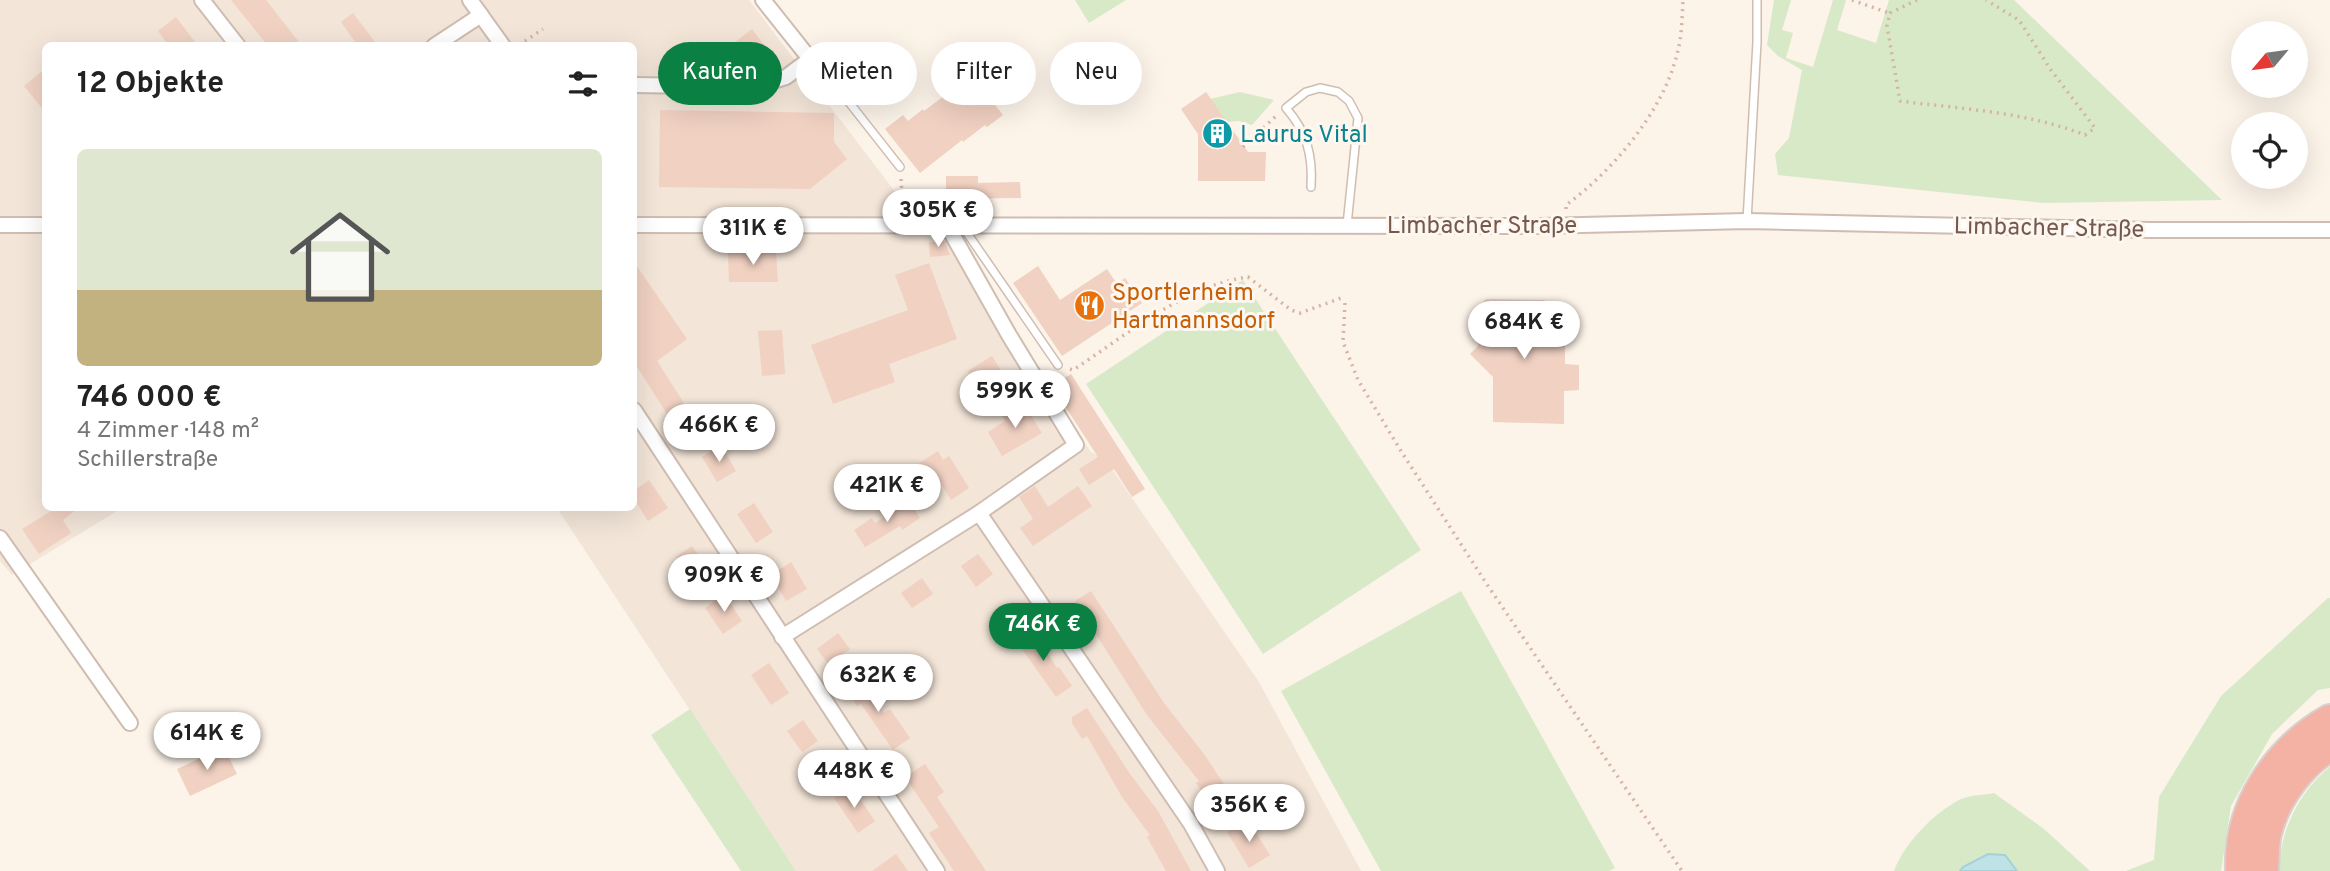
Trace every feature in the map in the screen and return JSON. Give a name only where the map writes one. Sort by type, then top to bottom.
[{"type":"highway","points":[[2241,871],[2244,831],[2253,800],[2283,755],[2308,732],[2330,719]]},
{"type":"highway","points":[[2264,871],[2267,834],[2276,807],[2289,786],[2321,752],[2330,747]]},
{"type":"street","points":[[202,0],[235,42]]},
{"type":"street","points":[[470,0],[500,42]]},
{"type":"street","points":[[763,0],[796,42]]},
{"type":"street","points":[[440,42],[481,15]]},
{"type":"street","points":[[637,85],[755,87],[786,77],[796,70]]},
{"type":"street","name":"Limbacher Straße","points":[[637,225],[1347,226],[1746,221],[2150,230],[2330,230]]},
{"type":"street","points":[[0,225],[42,225]]},
{"type":"street","points":[[782,637],[979,513],[1076,445],[1009,335],[948,226]]},
{"type":"street","points":[[637,415],[937,871]]},
{"type":"street","points":[[979,513],[1192,824],[1217,871]]},
{"type":"street","points":[[0,538],[130,723]]},
{"type":"lane","points":[[1746,221],[1757,0]]},
{"type":"lane","points":[[1311,187],[1312,167],[1308,142],[1297,121],[1286,108],[1306,92],[1320,88],[1338,92],[1349,101],[1358,118],[1347,226]]},
{"type":"lane","points":[[851,105],[900,167]]},
{"type":"lane","points":[[948,226],[1058,365]]},
{"type":"path","points":[[1566,225],[1566,205],[1616,162],[1666,85],[1677,57],[1683,0]]},
{"type":"path","points":[[1852,0],[1890,13],[1916,0]]},
{"type":"path","points":[[1890,13],[1887,26],[1900,101],[2011,115],[2064,127],[2085,135],[2095,128],[2051,70],[2020,20],[1986,0]]},
{"type":"path","points":[[524,42],[543,29]]},
{"type":"path","points":[[1243,146],[1286,108]]},
{"type":"path","points":[[900,167],[903,211],[932,211],[948,226]]},
{"type":"path","points":[[1058,365],[1073,370],[1190,294],[1224,281],[1248,277],[1291,310],[1300,313],[1344,297]]},
{"type":"path","points":[[1345,303],[1343,342],[1358,380],[1486,583],[1682,871]]},
{"type":"shaded area","points":[[0,0],[749,0],[781,42],[658,42],[658,105],[782,105],[782,43],[796,62],[796,105],[829,105],[931,239],[964,243],[1038,376],[1091,452],[1105,459],[1259,682],[1361,871],[796,871],[559,511],[637,511],[637,42],[42,42],[42,511],[117,511],[12,575],[0,561]]},
{"type":"green space","points":[[1075,0],[1126,0],[1089,23]]},
{"type":"green space","points":[[1774,0],[1791,0],[1782,30],[1793,33],[1786,58],[1813,67],[1833,0],[1846,0],[1837,30],[1876,43],[1889,0],[2014,0],[2222,200],[2044,203],[1778,175],[1775,154],[1789,138],[1802,70],[1778,56],[1767,45]]},
{"type":"green space","points":[[1240,92],[1274,100],[1252,125],[1239,121],[1227,122],[1210,99]]},
{"type":"green space","points":[[1243,280],[1421,550],[1263,654],[1086,384]]},
{"type":"green space","points":[[1461,591],[1615,868],[1609,871],[1381,871],[1281,691]]},
{"type":"green space","points":[[2328,598],[2330,688],[2318,690],[2272,734],[2231,806],[2221,871],[2126,871],[2154,860],[2159,797],[2221,696]]},
{"type":"green space","points":[[690,709],[796,871],[741,871],[651,735]]},
{"type":"green space","points":[[2330,767],[2330,871],[2280,871],[2283,842],[2293,813],[2309,788]]},
{"type":"green space","points":[[1994,793],[2044,829],[2090,871],[2017,871],[2016,868],[1963,867],[1960,871],[1894,871],[1905,849],[1941,812],[1961,799]]},
{"type":"water","points":[[1988,854],[2005,855],[2017,871],[1960,871]]},
{"type":"building","points":[[231,0],[266,0],[299,42],[265,42]]},
{"type":"building","points":[[353,13],[375,42],[355,42],[341,22]]},
{"type":"building","points":[[176,17],[195,42],[166,42],[158,31]]},
{"type":"building","points":[[752,29],[762,42],[735,42]]},
{"type":"building","points":[[42,71],[42,108],[24,86]]},
{"type":"building","name":"Laurus Vital","points":[[1206,92],[1248,152],[1266,152],[1265,181],[1198,181],[1198,134],[1181,109]]},
{"type":"building","points":[[932,105],[995,105],[1003,115],[963,142],[962,140],[920,173],[885,129],[903,115],[908,121],[923,109],[924,111]]},
{"type":"building","points":[[660,110],[834,113],[834,142],[847,159],[810,189],[659,187]]},
{"type":"building","points":[[946,176],[978,176],[978,183],[1020,182],[1021,198],[946,199]]},
{"type":"building","points":[[945,241],[950,255],[930,257],[929,242]]},
{"type":"building","points":[[728,252],[776,252],[778,282],[729,282]]},
{"type":"building","points":[[929,263],[957,339],[889,364],[895,382],[833,404],[811,345],[908,310],[895,275]]},
{"type":"building","points":[[637,266],[687,339],[657,361],[684,403],[667,414],[637,367]]},
{"type":"building","points":[[1038,266],[1060,300],[1107,269],[1117,284],[1125,278],[1142,303],[1062,356],[1013,283]]},
{"type":"building","points":[[1486,299],[1544,300],[1554,309],[1556,344],[1565,346],[1565,364],[1579,365],[1579,390],[1564,391],[1564,424],[1493,422],[1493,377],[1470,354],[1478,346],[1476,309]]},
{"type":"building","points":[[782,330],[785,374],[762,376],[758,331]]},
{"type":"building","points":[[992,356],[1005,377],[980,391],[968,371]]},
{"type":"building","points":[[1071,374],[1145,489],[1132,497],[1114,469],[1089,485],[1079,469],[1098,457],[1052,386]]},
{"type":"building","points":[[1023,403],[1042,433],[1002,456],[988,432],[1005,421],[1002,416]]},
{"type":"building","points":[[721,445],[736,471],[717,482],[702,457]]},
{"type":"building","points":[[938,451],[943,460],[949,456],[969,488],[951,500],[938,479],[927,485],[915,466]]},
{"type":"building","points":[[649,480],[668,508],[648,521],[637,504],[637,489]]},
{"type":"building","points":[[1035,486],[1048,507],[1078,486],[1092,506],[1033,546],[1020,528],[1033,519],[1019,497]]},
{"type":"building","points":[[909,501],[920,518],[902,530],[900,526],[865,547],[854,530],[872,518],[875,523]]},
{"type":"building","points":[[754,503],[773,532],[756,543],[737,514]]},
{"type":"building","points":[[51,511],[74,511],[63,520],[71,533],[39,554],[22,529]]},
{"type":"building","points":[[692,546],[705,565],[690,576],[676,557]]},
{"type":"building","points":[[978,554],[993,574],[976,587],[961,566]]},
{"type":"building","points":[[791,562],[807,589],[786,601],[771,575]]},
{"type":"building","points":[[922,578],[933,594],[912,608],[901,593]]},
{"type":"building","points":[[1091,591],[1164,703],[1204,754],[1229,792],[1211,804],[1196,783],[1199,781],[1147,715],[1075,601]]},
{"type":"building","points":[[724,594],[742,621],[723,634],[705,608]]},
{"type":"building","points":[[1031,628],[1072,686],[1056,697],[1015,639]]},
{"type":"building","points":[[838,633],[850,649],[829,665],[817,649]]},
{"type":"building","points":[[769,663],[789,693],[771,705],[751,675]]},
{"type":"building","points":[[860,676],[884,713],[890,709],[910,738],[893,750],[861,704],[857,706],[845,686]]},
{"type":"building","points":[[1087,708],[1158,811],[1191,871],[1166,871],[1147,837],[1150,835],[1122,797],[1087,736],[1082,739],[1072,723],[1072,717]]},
{"type":"building","points":[[803,720],[818,741],[802,752],[787,731]]},
{"type":"building","points":[[224,747],[237,774],[190,796],[177,769]]},
{"type":"building","points":[[925,764],[944,792],[937,797],[986,871],[954,871],[929,833],[939,827],[905,777]]},
{"type":"building","points":[[851,786],[875,821],[858,833],[834,798]]},
{"type":"building","points":[[1248,820],[1270,855],[1249,868],[1227,832]]},
{"type":"building","points":[[896,854],[908,871],[872,871]]},
{"type":"place","name":"Laurus Vital","points":[[1217,134]]},
{"type":"place","name":"Sportlerheim Hartmannsdorf","points":[[1089,306]]}]
